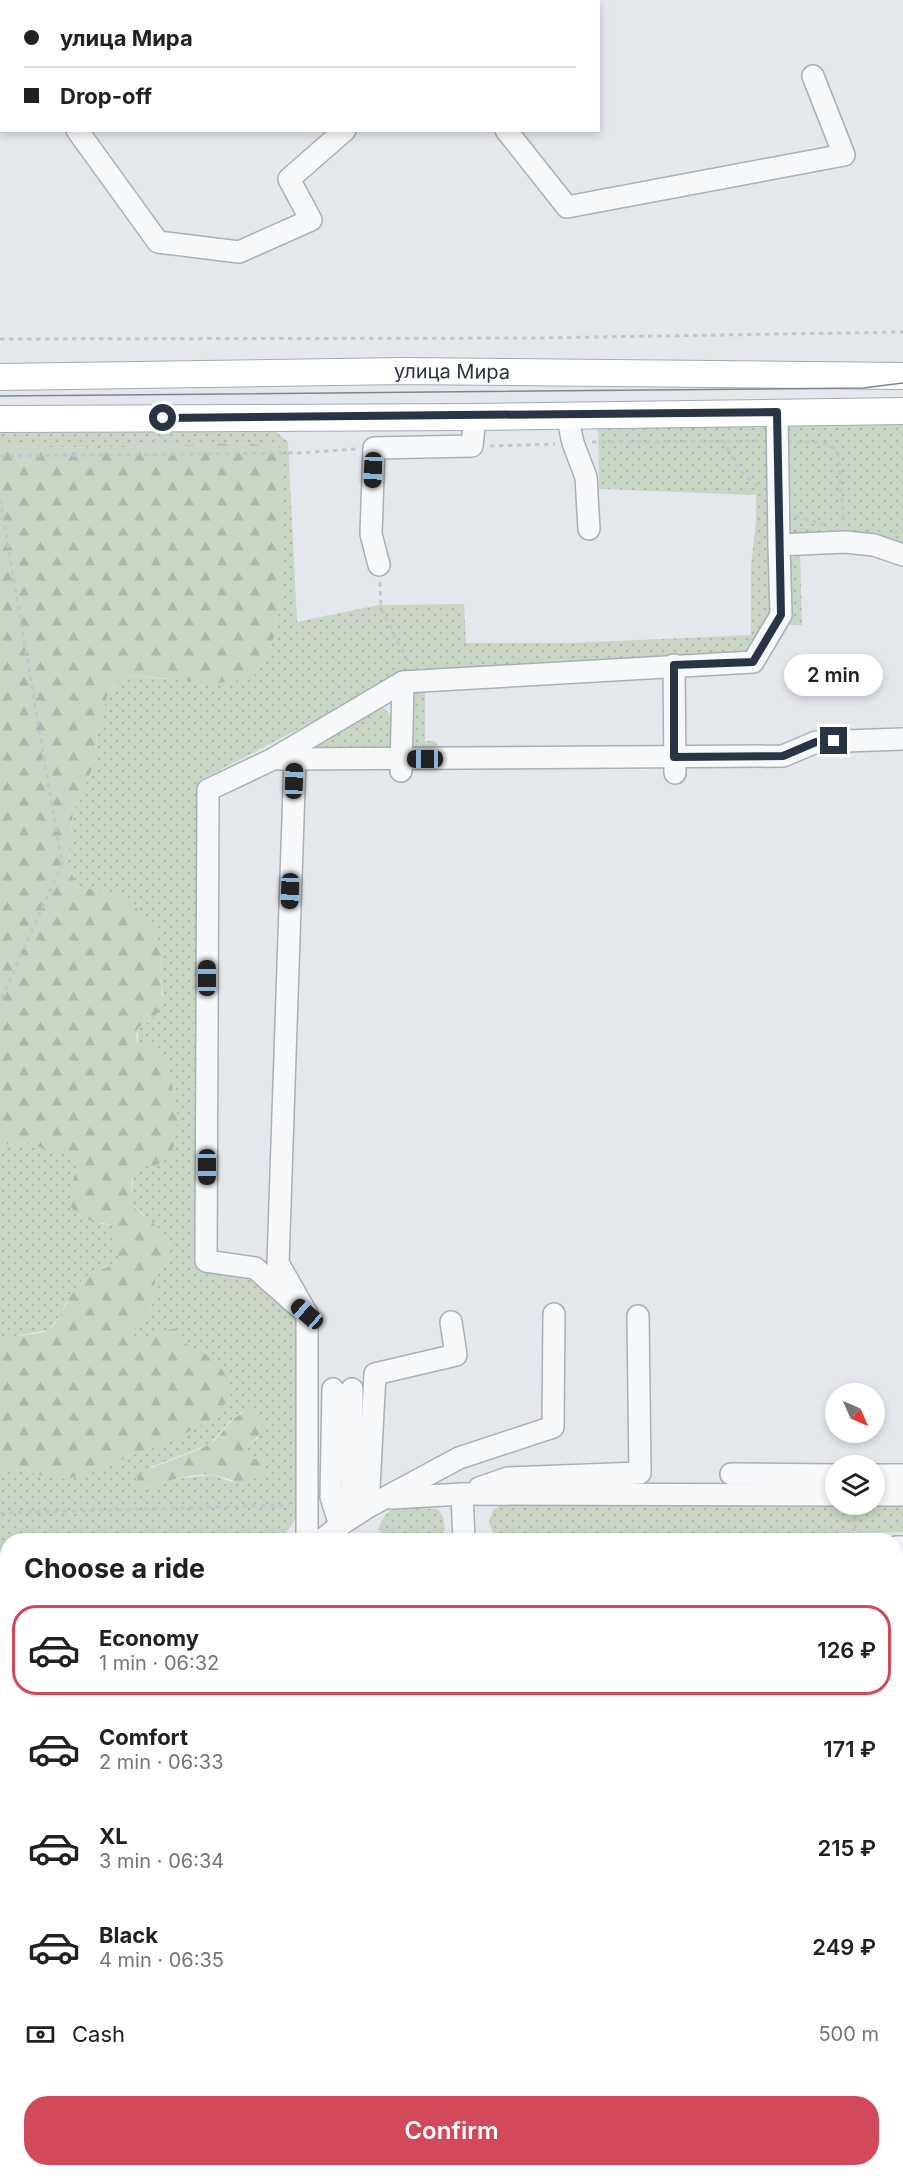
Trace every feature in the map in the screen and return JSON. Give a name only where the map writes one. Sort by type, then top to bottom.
[{"type":"main road","name":"улица Мира","points":[[0,377],[388,371],[903,376]]},
{"type":"main road","points":[[0,420],[903,411]]},
{"type":"street","points":[[508,132],[567,207],[844,155],[813,76]]},
{"type":"street","points":[[78,132],[158,242],[239,252],[311,220],[289,179],[343,132]]},
{"type":"street","points":[[307,1314],[255,1268],[206,1261],[208,790],[271,760],[406,672],[753,662],[781,615],[777,412]]},
{"type":"street","points":[[567,416],[573,443],[586,477],[589,529]]},
{"type":"street","points":[[379,565],[371,534],[374,448],[472,447],[475,417]]},
{"type":"street","points":[[779,545],[844,536],[903,555]]},
{"type":"street","points":[[674,665],[674,765]]},
{"type":"street","points":[[401,766],[406,672]]},
{"type":"street","points":[[271,760],[295,759],[401,766],[674,765],[783,756],[816,742],[903,738]]},
{"type":"street","points":[[295,759],[296,890],[278,1263],[307,1314],[307,1533]]},
{"type":"street","points":[[330,1533],[376,1503],[459,1458],[553,1427],[554,1314]]},
{"type":"street","points":[[462,1494],[508,1478],[640,1473],[638,1316]]},
{"type":"street","points":[[376,1503],[375,1374],[456,1355],[451,1322]]},
{"type":"street","points":[[340,1525],[331,1497],[343,1389]]},
{"type":"street","points":[[731,1474],[825,1475]]},
{"type":"street","points":[[885,1475],[903,1475]]},
{"type":"street","points":[[376,1503],[462,1494],[825,1495]]},
{"type":"street","points":[[462,1494],[464,1533]]},
{"type":"street","points":[[885,1495],[903,1495]]},
{"type":"path","points":[[0,339],[537,338],[903,332]]},
{"type":"path","points":[[472,447],[723,440],[827,443],[835,447],[840,462],[844,536],[789,515],[740,471],[723,440]]},
{"type":"path","points":[[0,456],[299,453],[374,448]]},
{"type":"path","points":[[0,499],[62,864],[0,1002]]},
{"type":"path","points":[[891,531],[903,532]]},
{"type":"path","points":[[379,565],[381,609],[406,672]]},
{"type":"path","points":[[0,1513],[307,1505]]},
{"type":"path","points":[[853,1533],[854,1515]]},
{"type":"green space","points":[[903,420],[903,546],[789,540],[788,423]]},
{"type":"green space","points":[[770,421],[773,612],[748,652],[375,689],[203,779],[201,784],[198,1267],[204,1272],[261,1282],[295,1318],[298,1330],[301,1504],[294,1521],[284,1533],[0,1533],[0,1473],[22,1469],[46,1477],[101,1470],[179,1437],[212,1419],[192,1348],[182,1342],[156,1334],[148,1340],[135,1341],[134,1335],[137,1325],[151,1310],[156,1275],[168,1263],[170,1245],[160,1230],[133,1205],[130,1199],[133,1183],[131,1172],[138,1166],[155,1166],[178,1121],[169,1066],[138,1044],[138,1028],[150,1021],[163,995],[160,976],[162,949],[103,891],[88,890],[76,885],[68,863],[73,811],[94,765],[97,734],[108,693],[119,679],[127,675],[163,679],[252,679],[274,637],[283,596],[281,582],[284,544],[278,446],[239,443],[99,448],[0,446],[0,431],[273,429],[288,442],[297,622],[378,605],[464,604],[466,643],[572,643],[751,635],[751,565],[756,522],[756,495],[599,489],[598,423]],"holes":[[[242,1412],[258,1438],[245,1448],[245,1453],[252,1458],[265,1461],[232,1482],[213,1475],[172,1479],[144,1489],[151,1467],[210,1444],[230,1421]]]},
{"type":"green space","points":[[239,443],[279,446],[284,544],[281,582],[283,596],[274,637],[252,679],[216,683],[127,675],[119,679],[108,693],[97,734],[94,765],[73,811],[68,863],[76,885],[113,894],[130,902],[153,930],[162,951],[161,1005],[155,1016],[138,1028],[136,1037],[138,1044],[155,1047],[169,1066],[178,1121],[172,1156],[155,1166],[138,1166],[132,1172],[131,1198],[137,1210],[163,1232],[170,1251],[168,1263],[156,1275],[151,1310],[137,1325],[135,1340],[167,1330],[179,1329],[182,1342],[211,1357],[224,1372],[231,1396],[212,1419],[179,1437],[101,1470],[66,1479],[46,1477],[22,1469],[0,1473],[0,1339],[34,1334],[52,1327],[81,1281],[96,1271],[119,1264],[119,1256],[112,1250],[112,1225],[80,1218],[71,1207],[77,1164],[68,1152],[51,1152],[30,1143],[0,1145],[0,446],[99,448]]},
{"type":"green space","points":[[800,555],[802,625],[789,625],[788,566],[793,557]]},
{"type":"green space","points":[[425,690],[425,741],[434,741],[438,744],[436,751],[416,748],[413,744],[410,722],[412,699],[413,694]]},
{"type":"green space","points":[[377,706],[389,713],[394,726],[392,740],[384,751],[311,752],[305,745]]},
{"type":"green space","points":[[30,1143],[51,1151],[68,1152],[77,1164],[73,1181],[101,1224],[112,1225],[112,1250],[119,1256],[119,1265],[104,1267],[65,1304],[61,1315],[48,1330],[0,1339],[0,1145]]},
{"type":"green space","points":[[252,1411],[261,1416],[262,1426],[256,1438],[245,1448],[245,1453],[252,1458],[265,1461],[265,1472],[256,1478],[244,1483],[205,1474],[178,1478],[143,1489],[138,1484],[137,1475],[208,1445],[237,1416]]},
{"type":"green space","points":[[500,1506],[825,1506],[825,1515],[885,1515],[885,1506],[903,1506],[903,1532],[493,1533],[489,1522],[493,1510]]},
{"type":"green space","points":[[395,1507],[438,1509],[443,1517],[445,1530],[444,1533],[382,1533],[378,1529],[385,1515]]},
{"type":"tram line","points":[[0,396],[863,388],[903,383]]},
{"type":"route","points":[[163,418],[475,417],[777,412],[781,615],[753,662],[674,665],[674,757],[783,756],[816,742],[834,741]]}]
